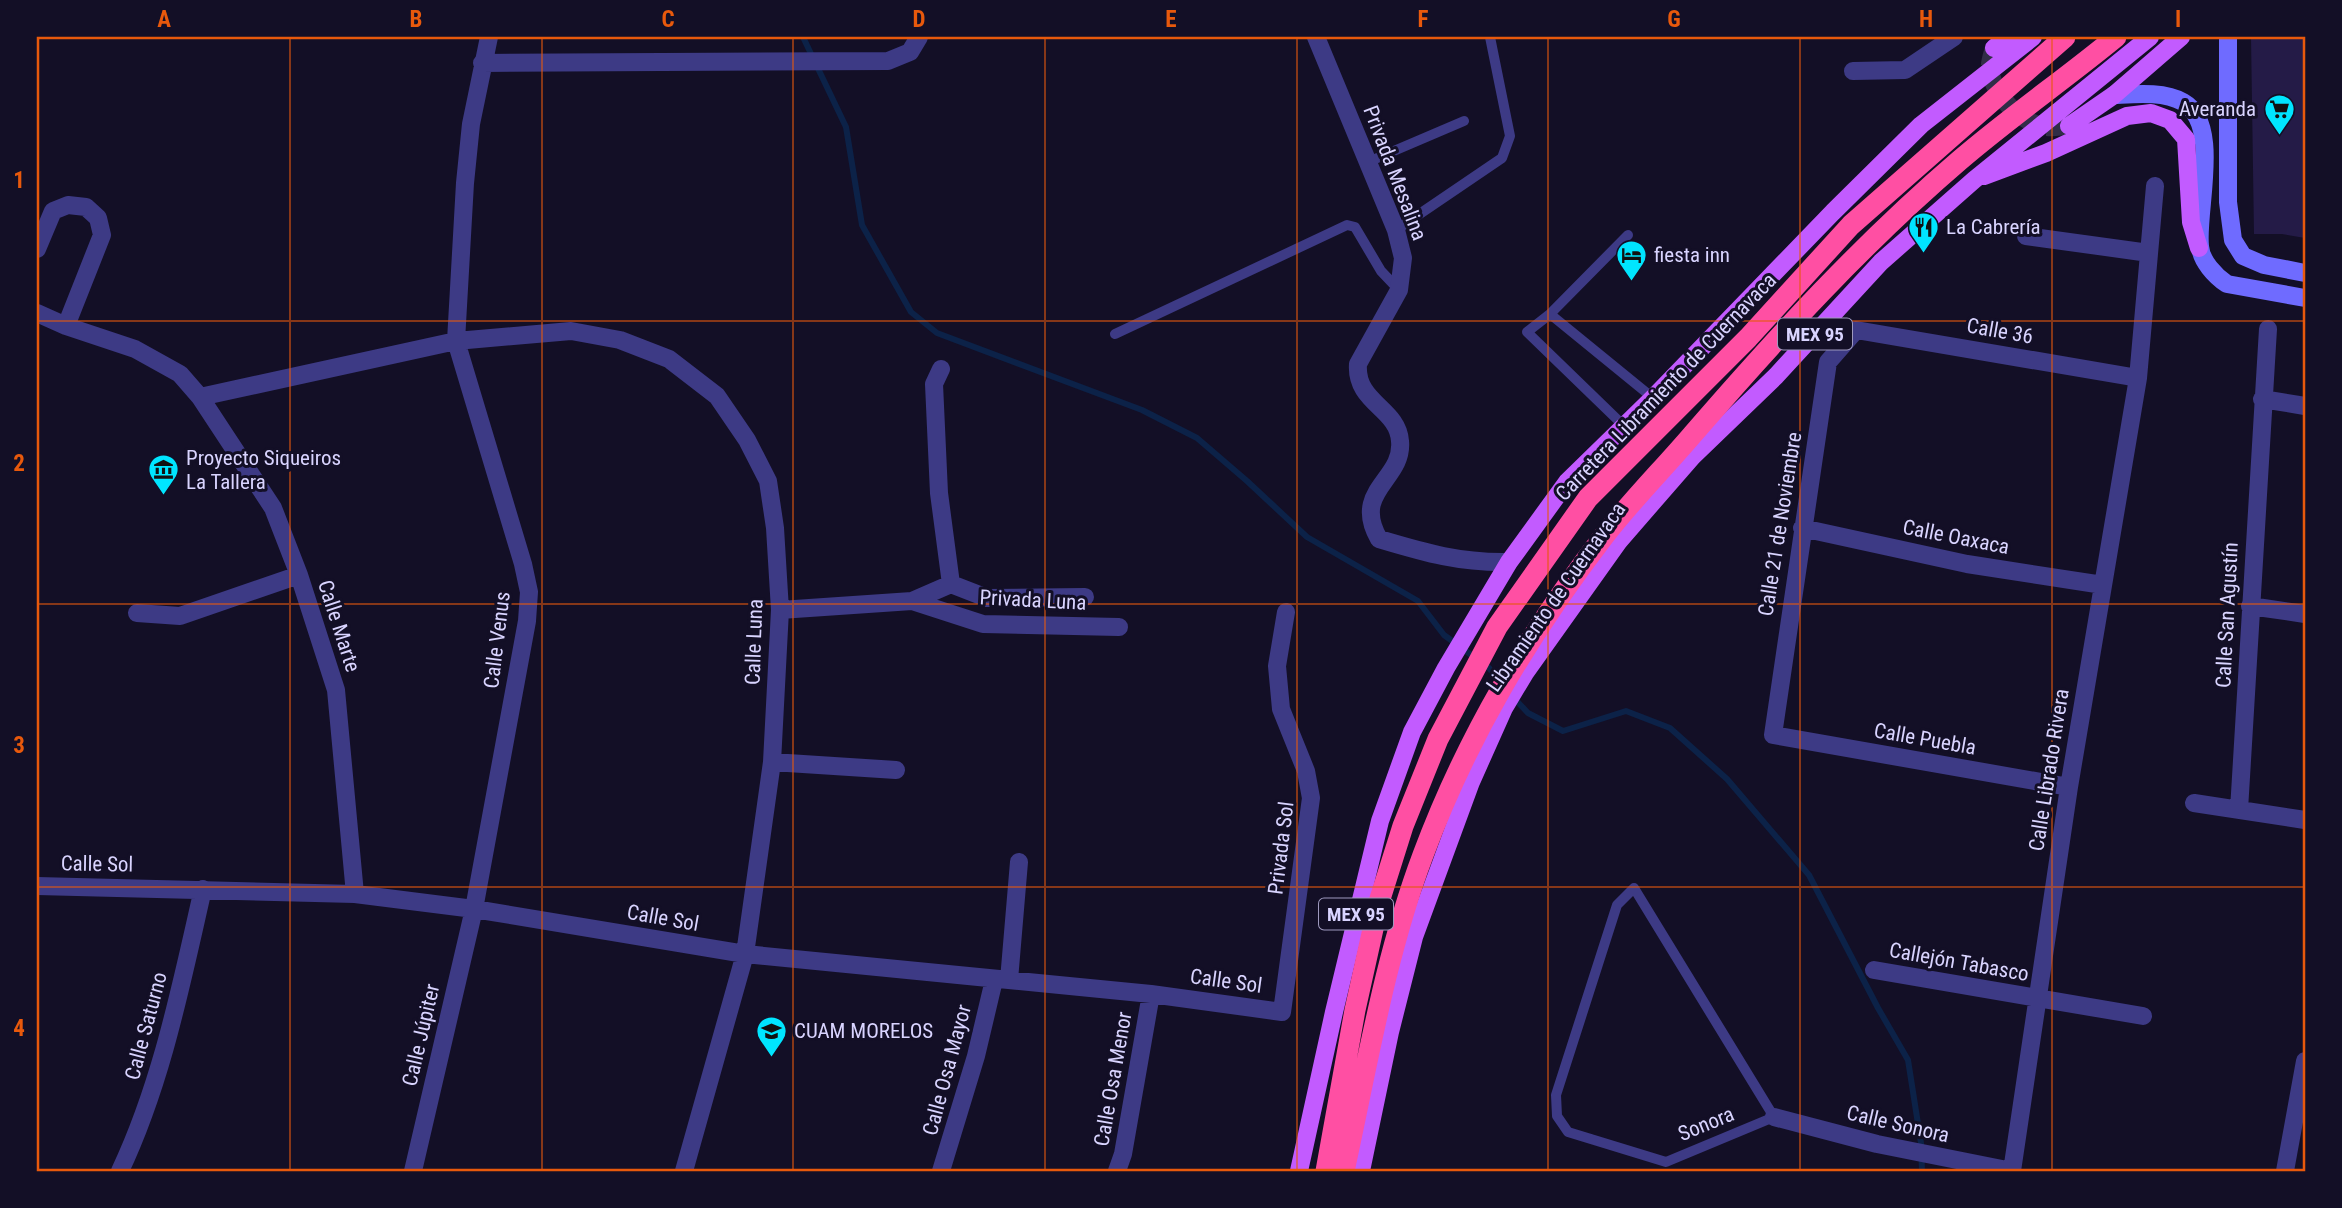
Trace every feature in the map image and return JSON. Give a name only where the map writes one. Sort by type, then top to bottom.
[{"type":"highway","name":"Carretera Libramiento de Cuernavaca","points":[[1326,1171],[1355,1010],[1379,902],[1403,826],[1438,739],[1497,627],[1588,498],[1748,338],[1851,225],[2065,37]]},
{"type":"highway","name":"MEX 95","points":[[1344,1171],[1398,934],[1423,856],[1457,775],[1519,669],[1549,611],[1607,533],[1762,354],[1871,243],[1961,159],[2116,37]]},
{"type":"main road","name":"MEX 95","points":[[1299,1171],[1336,999],[1380,821],[1412,733],[1509,562],[1566,482],[1653,398],[1833,212],[1921,125],[2033,37]]},
{"type":"main road","name":"Libramiento de Cuernavaca","points":[[1519,669],[1619,541],[1692,457],[1776,376],[1881,262],[1974,180],[2150,37]]},
{"type":"main road","points":[[2069,126],[2114,95],[2182,37]]},
{"type":"main road","points":[[1974,180],[2046,153],[2127,116],[2151,113],[2170,120],[2186,139],[2191,222],[2199,248]]},
{"type":"main road","name":"Libramiento de Cuernavaca","points":[[1362,1171],[1390,1032],[1414,937],[1498,704]]},
{"type":"street","name":"Calle Venus","points":[[474,909],[527,621],[529,592],[457,341],[465,183],[471,124],[488,37]]},
{"type":"street","points":[[482,62],[888,61],[910,52],[919,37]]},
{"type":"street","name":"Privada Mesalina","points":[[1316,37],[1396,229],[1403,258],[1399,289],[1358,364],[1360,386],[1398,428],[1401,439],[1401,452],[1370,505],[1370,523],[1379,538],[1435,556],[1478,563],[1509,562]]},
{"type":"street","points":[[1853,71],[1905,70],[1954,37]]},
{"type":"street","points":[[2228,37],[2228,202],[2233,240],[2243,256],[2264,265],[2305,273]]},
{"type":"street","points":[[2114,95],[2168,97],[2184,102],[2193,110],[2200,124],[2205,159],[2199,248],[2218,278],[2227,284],[2305,298]]},
{"type":"street","name":"Calle Librado Rivera","points":[[2012,1171],[2069,787],[2138,378],[2155,186]]},
{"type":"street","points":[[2202,203],[2228,202]]},
{"type":"street","points":[[37,249],[54,211],[68,205],[86,207],[98,218],[102,235],[66,326]]},
{"type":"street","points":[[2026,236],[2149,253]]},
{"type":"street","points":[[37,313],[66,326],[135,349],[180,374],[200,397],[457,341]]},
{"type":"street","name":"Calle San Agustín","points":[[2239,810],[2268,329]]},
{"type":"street","name":"Calle 36","points":[[1856,330],[2138,378]]},
{"type":"street","name":"Calle 21 de Noviembre","points":[[1773,735],[1828,362],[1856,330]]},
{"type":"street","name":"Calle Luna","points":[[457,341],[571,331],[620,340],[669,359],[717,396],[747,440],[768,481],[775,527],[780,610],[772,762],[745,954],[684,1171]]},
{"type":"street","points":[[941,369],[934,384],[938,466],[951,584]]},
{"type":"street","name":"Calle Marte","points":[[200,397],[273,508],[299,575],[336,690],[355,894]]},
{"type":"street","points":[[2262,399],[2305,406]]},
{"type":"street","name":"Calle Oaxaca","points":[[1802,527],[1967,564],[2103,585]]},
{"type":"street","points":[[137,614],[180,616],[299,575]]},
{"type":"street","points":[[912,601],[951,584],[987,598],[1085,597]]},
{"type":"street","name":"Privada Luna","points":[[780,610],[912,601],[983,625],[1119,627]]},
{"type":"street","points":[[2250,606],[2305,614]]},
{"type":"street","name":"Privada Sol","points":[[1282,1012],[1311,798],[1306,771],[1281,709],[1277,666],[1286,612]]},
{"type":"street","name":"Calle Puebla","points":[[1773,735],[2069,787]]},
{"type":"street","points":[[772,762],[896,770]]},
{"type":"street","points":[[2194,803],[2305,820]]},
{"type":"street","name":"Calle Osa Mayor","points":[[942,1171],[1002,980],[1019,862]]},
{"type":"street","name":"Calle Sol","points":[[37,886],[355,894],[474,909],[745,954],[1151,993],[1282,1012]]},
{"type":"street","name":"Calle Saturno","points":[[121,1171],[137,1136],[162,1065],[204,889]]},
{"type":"street","name":"Calle Júpiter","points":[[413,1171],[474,909]]},
{"type":"street","name":"Callejón Tabasco","points":[[1874,970],[2143,1016]]},
{"type":"street","name":"Calle Osa Menor","points":[[1117,1171],[1123,1154],[1151,993]]},
{"type":"street","points":[[2285,1171],[2305,1061]]},
{"type":"street","name":"Calle Sonora","points":[[1774,1117],[1904,1150],[2012,1171]]},
{"type":"lane","points":[[1396,229],[1502,158],[1510,136],[1490,37]]},
{"type":"lane","points":[[1368,162],[1464,121]]},
{"type":"lane","points":[[1115,334],[1347,225],[1355,227],[1381,271],[1399,289]]},
{"type":"lane","points":[[1624,426],[1527,332],[1550,314],[1628,235]]},
{"type":"lane","points":[[1550,314],[1653,398]]},
{"type":"lane","name":"Sonora","points":[[1634,888],[1732,1048],[1774,1117],[1667,1161],[1568,1132],[1557,1116],[1556,1095],[1617,905],[1634,888]]},
{"type":"building","name":"Averanda","points":[[2251,37],[2305,37],[2305,238],[2282,234],[2254,234]]},
{"type":"waterway","points":[[803,37],[846,127],[862,225],[911,312],[937,333],[1142,410],[1197,438],[1307,537],[1418,601],[1444,635],[1489,668],[1501,682]]},
{"type":"waterway","points":[[1512,696],[1528,713],[1563,731],[1626,711],[1670,728],[1727,779],[1809,875],[1908,1060],[1921,1143],[1922,1171]]},
{"type":"tunnel","points":[[1994,48],[1990,65],[1992,80],[2010,107],[2037,125],[2069,126]]},
{"type":"place","name":"Averanda","points":[[2279,136]]},
{"type":"place","name":"La Cabrería","points":[[1923,254]]},
{"type":"place","name":"fiesta inn","points":[[1631,282]]},
{"type":"place","name":"Proyecto Siqueiros La Tallera","points":[[163,497]]},
{"type":"place","name":"CUAM MORELOS","points":[[771,1058]]}]
